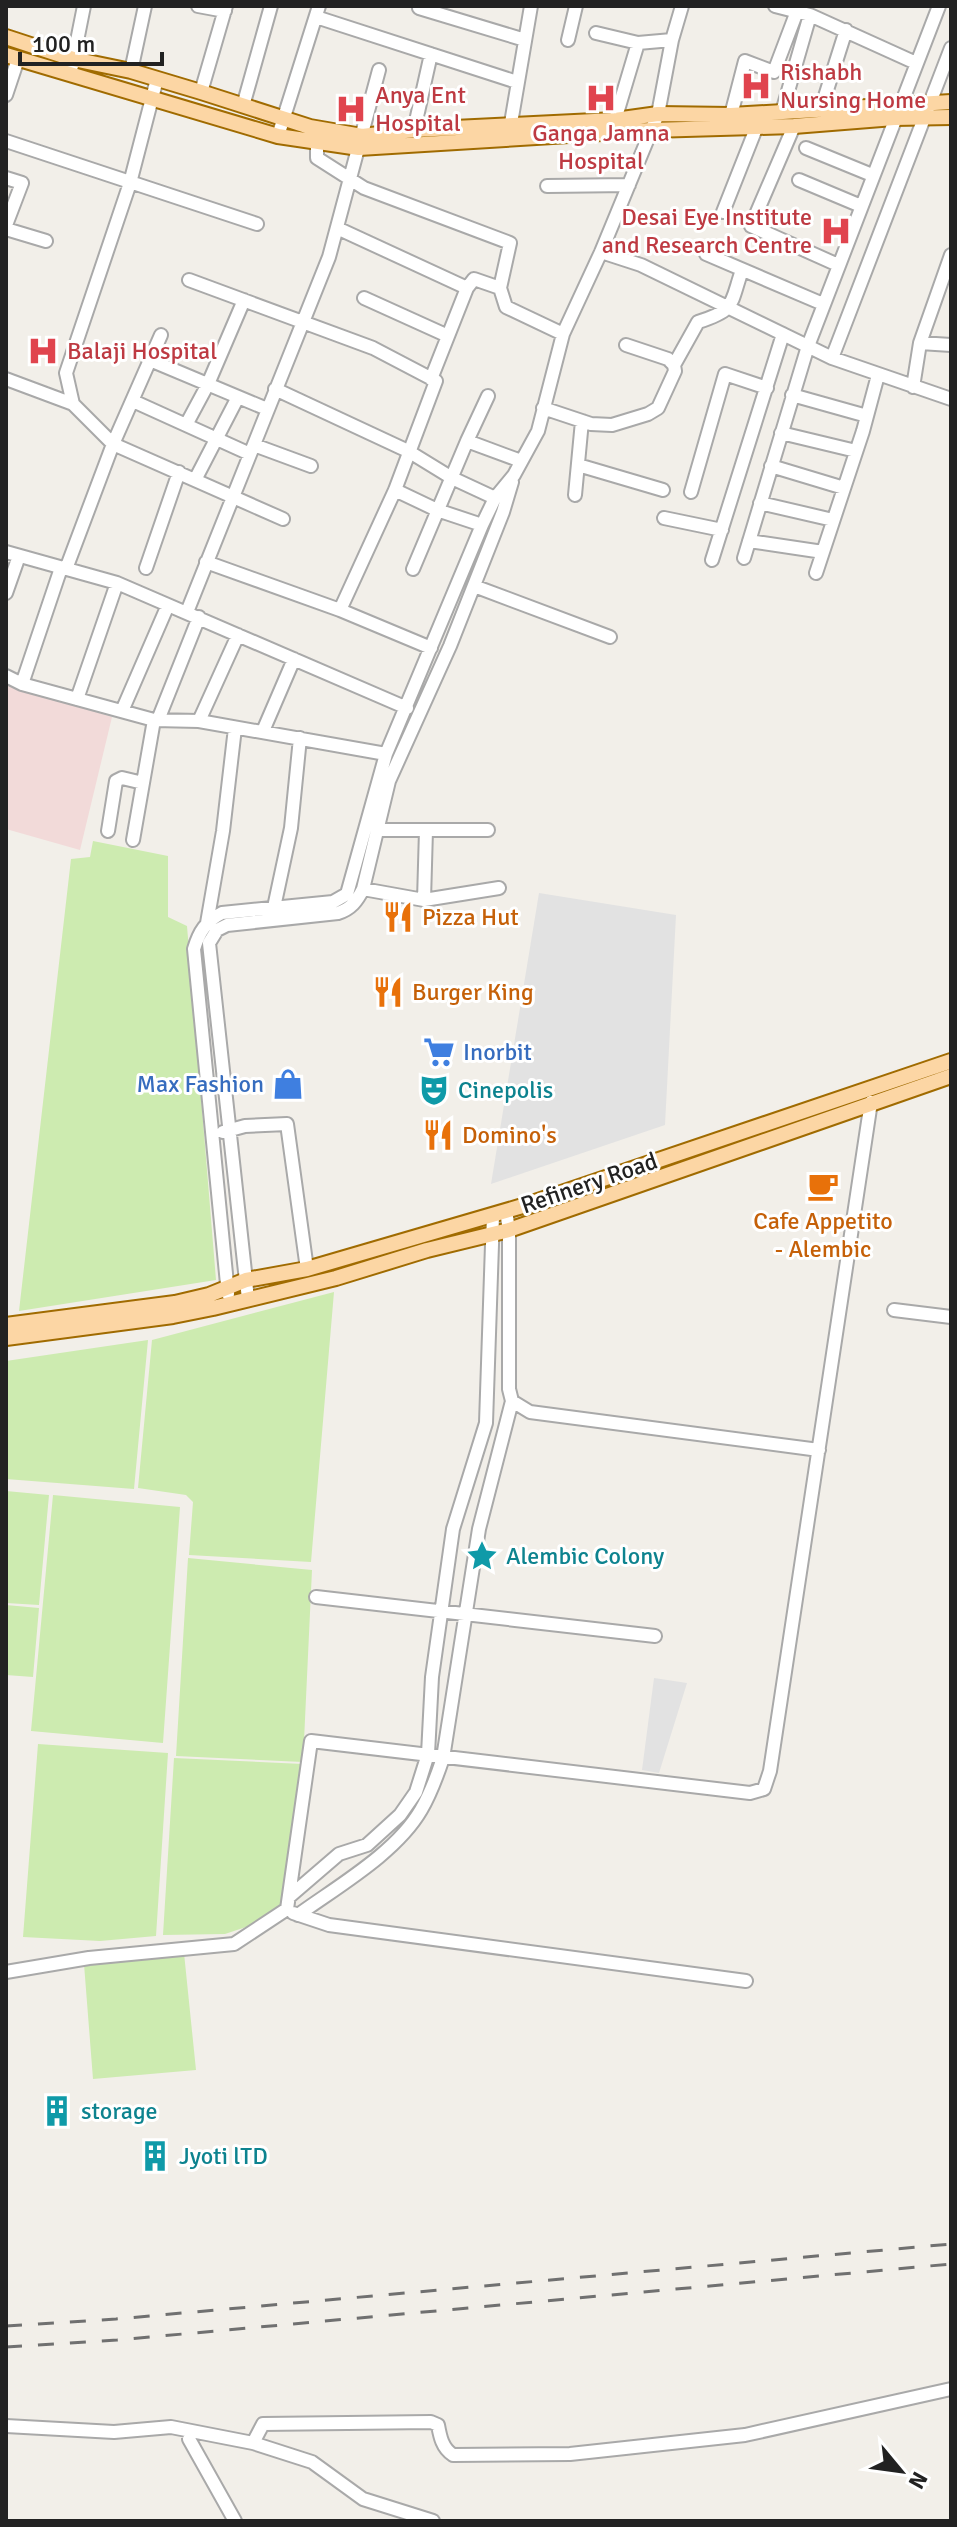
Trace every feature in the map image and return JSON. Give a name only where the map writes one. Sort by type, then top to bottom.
[{"type":"main road","points":[[6,37],[73,59],[131,71],[201,92],[285,119],[317,135]]},
{"type":"main road","points":[[12,57],[278,136],[317,135],[360,142],[794,126],[951,102]]},
{"type":"main road","points":[[360,142],[414,130],[615,120],[658,114],[731,115],[821,109],[897,111],[924,117],[951,117]]},
{"type":"main road","name":"Refinery Road","points":[[6,1338],[173,1316],[229,1304],[509,1230],[862,1101],[951,1061]]},
{"type":"main road","name":"Refinery Road","points":[[6,1325],[175,1303],[246,1280],[307,1269],[951,1076]]},
{"type":"street","points":[[71,75],[84,6]]},
{"type":"street","points":[[131,71],[145,6]]},
{"type":"street","points":[[198,6],[225,9],[201,92]]},
{"type":"street","points":[[243,106],[271,6]]},
{"type":"street","points":[[568,40],[576,6]]},
{"type":"street","points":[[207,923],[222,913],[344,911],[363,889],[394,768],[474,586],[514,475],[538,431],[563,334],[658,114],[682,6]]},
{"type":"street","points":[[775,6],[802,11],[916,63]]},
{"type":"street","points":[[744,558],[808,346],[939,6]]},
{"type":"street","points":[[511,123],[528,7]]},
{"type":"street","points":[[419,8],[525,40]]},
{"type":"street","points":[[782,112],[802,11]]},
{"type":"street","points":[[731,115],[745,61],[774,72],[802,11]]},
{"type":"street","points":[[278,136],[318,12],[517,82]]},
{"type":"street","points":[[821,109],[846,30]]},
{"type":"street","points":[[596,33],[638,43],[672,40]]},
{"type":"street","points":[[615,120],[638,43]]},
{"type":"street","points":[[832,358],[951,48]]},
{"type":"street","points":[[414,130],[431,54]]},
{"type":"street","points":[[6,95],[12,57]]},
{"type":"street","points":[[133,840],[156,720],[193,615],[206,562],[337,228],[379,70]]},
{"type":"street","points":[[73,404],[66,373],[130,183],[157,79]]},
{"type":"street","points":[[723,212],[757,126]]},
{"type":"street","points":[[794,126],[751,226],[838,265]]},
{"type":"street","points":[[317,135],[317,158],[349,180],[510,243],[500,288],[506,307],[563,334]]},
{"type":"street","points":[[6,141],[257,224]]},
{"type":"street","points":[[806,148],[872,175]]},
{"type":"street","points":[[6,178],[22,183],[6,227],[46,241]]},
{"type":"street","points":[[799,180],[861,206]]},
{"type":"street","points":[[547,186],[629,185]]},
{"type":"street","points":[[337,228],[467,288]]},
{"type":"street","points":[[601,252],[641,265],[832,358],[951,399]]},
{"type":"street","points":[[706,254],[823,304]]},
{"type":"street","points":[[913,387],[920,343],[951,255]]},
{"type":"street","points":[[674,365],[698,322],[723,314],[729,307],[742,270]]},
{"type":"street","points":[[431,379],[467,288],[474,279],[500,288]]},
{"type":"street","points":[[189,280],[373,348],[436,381],[395,490],[340,610]]},
{"type":"street","points":[[364,298],[448,336]]},
{"type":"street","points":[[186,425],[208,384],[244,300]]},
{"type":"street","points":[[937,300],[951,301]]},
{"type":"street","points":[[712,560],[783,334]]},
{"type":"street","points":[[22,684],[113,444],[161,335]]},
{"type":"street","points":[[920,343],[951,345]]},
{"type":"street","points":[[543,408],[601,426],[654,412],[662,403],[675,371],[674,365],[668,359],[626,345]]},
{"type":"street","points":[[150,360],[267,409]]},
{"type":"street","points":[[691,492],[725,374],[767,388]]},
{"type":"street","points":[[816,573],[878,375]]},
{"type":"street","points":[[6,379],[73,404],[113,444],[283,519]]},
{"type":"street","points":[[275,389],[408,451],[452,478],[495,498]]},
{"type":"street","points":[[792,395],[867,416]]},
{"type":"street","points":[[413,569],[488,396]]},
{"type":"street","points":[[195,480],[238,397]]},
{"type":"street","points":[[133,401],[217,439],[311,466]]},
{"type":"street","points":[[575,495],[582,421]]},
{"type":"street","points":[[781,433],[856,451]]},
{"type":"street","points":[[467,441],[521,461]]},
{"type":"street","points":[[578,465],[663,490]]},
{"type":"street","points":[[771,466],[844,488]]},
{"type":"street","points":[[146,568],[179,472]]},
{"type":"street","points":[[248,1299],[209,943],[217,930],[227,925],[333,902],[347,894],[386,754],[482,525],[495,498],[514,475]]},
{"type":"street","points":[[395,490],[437,510],[482,525]]},
{"type":"street","points":[[760,503],[833,520]]},
{"type":"street","points":[[664,518],[722,530]]},
{"type":"street","points":[[749,541],[823,552]]},
{"type":"street","points":[[6,552],[117,583],[407,708]]},
{"type":"street","points":[[6,593],[19,556]]},
{"type":"street","points":[[206,562],[340,610],[431,648]]},
{"type":"street","points":[[77,699],[117,583]]},
{"type":"street","points":[[474,586],[610,637]]},
{"type":"street","points":[[122,711],[168,605]]},
{"type":"street","points":[[199,721],[238,635]]},
{"type":"street","points":[[263,731],[294,659]]},
{"type":"street","points":[[6,676],[22,684],[156,720],[199,721],[386,754]]},
{"type":"street","points":[[229,1304],[225,1288],[194,949],[207,923],[223,831],[235,728]]},
{"type":"street","points":[[274,913],[291,828],[300,738]]},
{"type":"street","points":[[108,831],[116,781],[122,778],[143,783]]},
{"type":"street","points":[[377,830],[488,830]]},
{"type":"street","points":[[424,900],[426,830]]},
{"type":"street","points":[[363,889],[424,900],[499,888]]},
{"type":"street","points":[[291,1907],[311,1741],[750,1793],[764,1789],[770,1771],[819,1450],[862,1101]]},
{"type":"street","points":[[213,1136],[245,1126],[287,1124],[307,1269]]},
{"type":"street","points":[[6,1972],[89,1958],[234,1944],[291,1907],[363,1871],[420,1812],[433,1788],[443,1758],[479,1529],[512,1401],[509,1389],[509,1230],[500,1213]]},
{"type":"street","points":[[291,1907],[339,1854],[367,1845],[400,1815],[416,1792],[428,1754],[432,1677],[453,1529],[486,1423],[494,1234],[500,1213]]},
{"type":"street","points":[[894,1310],[951,1317]]},
{"type":"street","points":[[512,1401],[530,1412],[819,1450]]},
{"type":"street","points":[[316,1597],[655,1636]]},
{"type":"street","points":[[291,1907],[329,1925],[746,1981]]},
{"type":"street","points":[[253,2443],[263,2424],[431,2422],[438,2425],[440,2439],[453,2455],[570,2454],[745,2435],[951,2389]]},
{"type":"street","points":[[6,2426],[114,2432],[171,2427],[253,2443],[312,2462],[363,2499],[414,2518],[433,2521]]},
{"type":"street","points":[[189,2439],[235,2521]]},
{"type":"shaded area","points":[[6,684],[112,717],[80,850],[6,829]]},
{"type":"shaded area","points":[[539,893],[676,915],[665,1125],[491,1184]]},
{"type":"shaded area","points":[[654,1678],[687,1683],[659,1773],[642,1770]]},
{"type":"green space","points":[[93,841],[168,856],[168,917],[187,926],[216,1280],[19,1311],[71,859],[90,857]]},
{"type":"green space","points":[[334,1292],[311,1562],[189,1555],[193,1502],[186,1495],[138,1488],[152,1340]]},
{"type":"green space","points":[[148,1340],[134,1489],[6,1479],[6,1361]]},
{"type":"green space","points":[[6,1491],[49,1495],[39,1605],[6,1603]]},
{"type":"green space","points":[[53,1495],[180,1507],[163,1743],[31,1731]]},
{"type":"green space","points":[[188,1558],[312,1570],[303,1762],[176,1756]]},
{"type":"green space","points":[[6,1605],[39,1608],[33,1677],[6,1675]]},
{"type":"green space","points":[[38,1744],[168,1753],[156,1936],[100,1941],[23,1937]]},
{"type":"green space","points":[[174,1758],[303,1764],[282,1904],[255,1924],[225,1934],[163,1935]]},
{"type":"green space","points":[[184,1953],[196,2070],[93,2079],[84,1964]]},
{"type":"railway","points":[[6,2326],[116,2319],[951,2244]]},
{"type":"railway","points":[[6,2347],[117,2340],[951,2264]]},
{"type":"place","name":"Rishabh Nursing Home","points":[[756,86]]},
{"type":"place","name":"Ganga Jamna Hospital","points":[[601,98]]},
{"type":"place","name":"Anya Ent Hospital","points":[[351,109]]},
{"type":"place","name":"Desai Eye Institute and Research Centre","points":[[836,231]]},
{"type":"place","name":"Balaji Hospital","points":[[43,351]]},
{"type":"place","name":"Pizza Hut","points":[[398,917]]},
{"type":"place","name":"Burger King","points":[[388,992]]},
{"type":"place","name":"Inorbit","points":[[439,1052]]},
{"type":"place","name":"Max Fashion","points":[[288,1084]]},
{"type":"place","name":"Cinepolis","points":[[434,1090]]},
{"type":"place","name":"Domino's","points":[[438,1135]]},
{"type":"place","name":"Cafe Appetito - Alembic","points":[[823,1186]]},
{"type":"place","name":"Alembic Colony","points":[[482,1556]]},
{"type":"place","name":"storage","points":[[57,2111]]},
{"type":"place","name":"Jyoti lTD","points":[[155,2156]]}]
